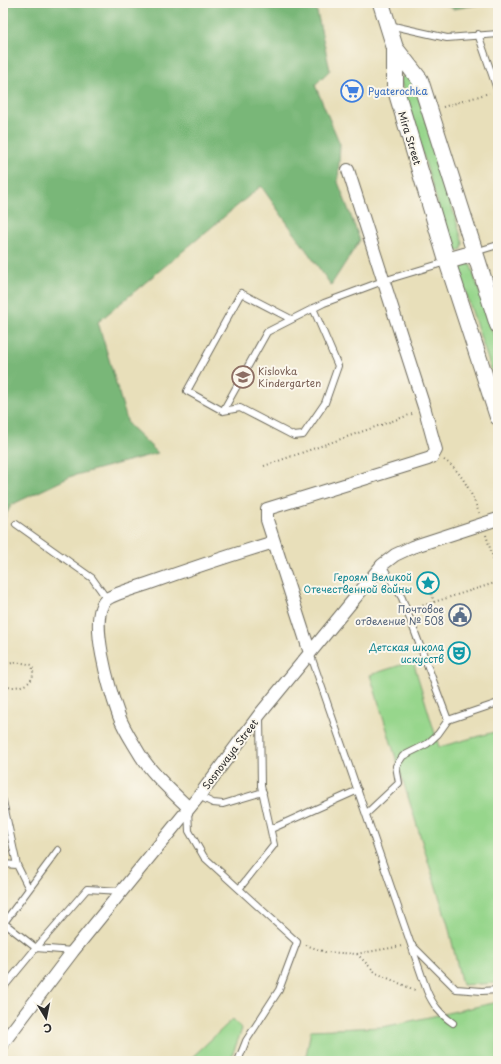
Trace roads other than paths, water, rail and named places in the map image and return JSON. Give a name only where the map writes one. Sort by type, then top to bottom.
[{"type":"street","points":[[381,3],[395,48],[420,80],[498,325]]},
{"type":"street","name":"Mira Street","points":[[395,48],[395,87],[447,261],[498,417]]},
{"type":"street","points":[[310,653],[267,520],[267,509],[428,459],[436,450],[425,410],[348,170]]},
{"type":"street","points":[[447,261],[475,253]]},
{"type":"street","name":"Sosnovaya Street","points":[[3,1043],[188,807],[199,796],[260,714],[382,565],[394,555],[412,547],[498,519]]},
{"type":"street","points":[[188,807],[162,782],[136,749],[120,717],[104,664],[98,626],[100,611],[107,599],[198,565],[274,542]]},
{"type":"lane","points":[[388,25],[447,38],[478,34],[498,34]]},
{"type":"lane","points":[[478,34],[498,91]]},
{"type":"lane","points":[[475,253],[498,245]]},
{"type":"lane","points":[[223,411],[267,332],[324,303],[383,281],[447,261]]},
{"type":"lane","points":[[291,320],[241,293],[187,392],[223,411],[240,408],[294,436],[304,435],[325,403],[338,366],[314,308]]},
{"type":"lane","points":[[16,524],[92,578],[107,599]]},
{"type":"lane","points":[[382,565],[402,598],[448,720]]},
{"type":"lane","points":[[310,653],[427,991],[432,1003],[443,1016],[453,1023]]},
{"type":"lane","points":[[366,814],[399,783],[396,766],[403,756],[427,744],[438,734],[448,720],[498,703]]},
{"type":"lane","points":[[239,889],[274,845],[261,786],[260,714]]},
{"type":"lane","points":[[270,829],[358,790]]},
{"type":"lane","points":[[199,796],[213,803],[222,804],[263,792]]},
{"type":"lane","points":[[3,801],[17,865],[29,889]]},
{"type":"lane","points":[[188,807],[189,831],[204,857],[297,942],[279,990],[246,1041],[238,1061]]},
{"type":"lane","points":[[58,850],[3,924],[36,948],[74,951]]},
{"type":"lane","points":[[3,864],[17,865]]},
{"type":"lane","points":[[3,988],[87,889],[123,891]]},
{"type":"lane","points":[[411,944],[456,989],[482,991],[498,990]]},
{"type":"place","name":"Pyaterochka","points":[[352,91]]},
{"type":"place","name":"Kislovka Kindergarten","points":[[243,377]]},
{"type":"place","name":"Героям Великой Отечественной войны","points":[[428,583]]},
{"type":"place","name":"Почтовое отделение № 508","points":[[460,615]]},
{"type":"place","name":"Детская школа искусств","points":[[459,653]]}]
